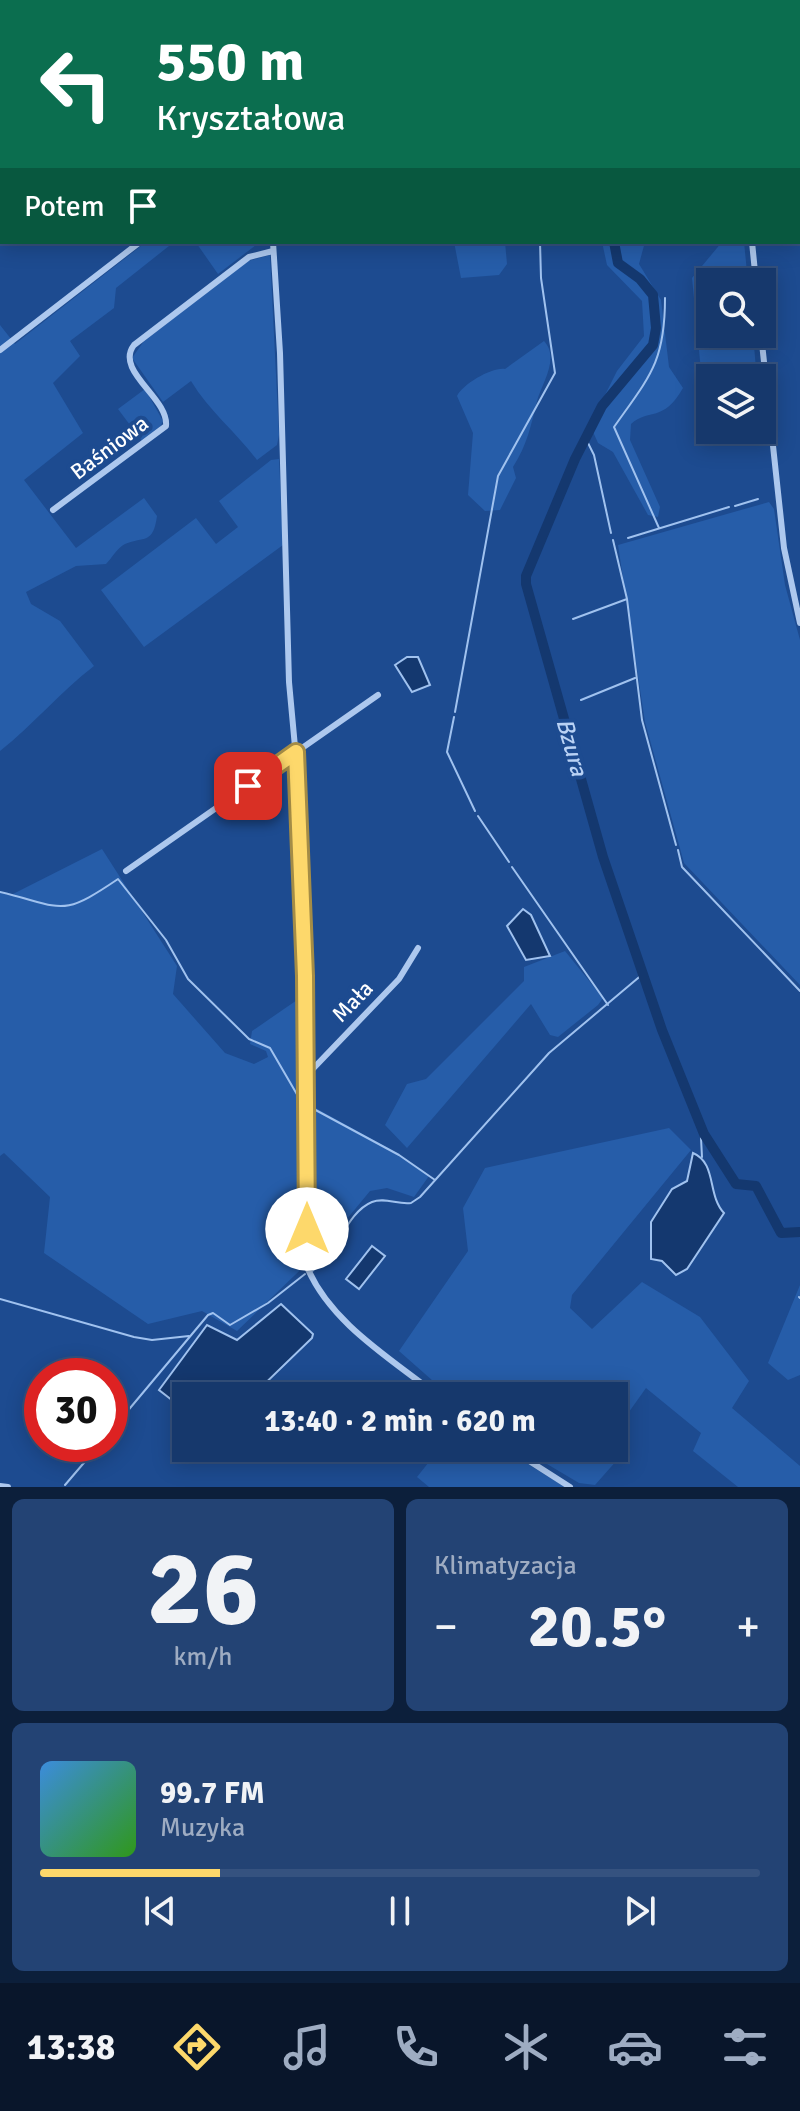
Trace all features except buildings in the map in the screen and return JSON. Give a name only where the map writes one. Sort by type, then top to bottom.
[{"type":"street","points":[[0,350],[137,244]]},
{"type":"street","points":[[273,244],[280,353],[289,682],[296,752],[307,1075],[307,1267],[319,1290],[345,1321],[421,1382]]},
{"type":"street","points":[[752,244],[755,268]]},
{"type":"street","name":"Baśniowa","points":[[53,510],[166,426],[161,407],[130,364],[130,350],[134,345],[249,257],[273,251]]},
{"type":"street","points":[[763,348],[784,548],[800,623]]},
{"type":"street","points":[[126,871],[378,695]]},
{"type":"street","name":"Mała","points":[[307,1075],[399,979],[418,948]]},
{"type":"street","points":[[531,1462],[570,1487]]},
{"type":"street","points":[[0,1486],[8,1487]]},
{"type":"shaded area","points":[[143,244],[171,244],[116,288],[114,308],[70,341],[80,356],[53,383],[83,433],[24,480],[76,548],[144,498],[157,516],[153,531],[147,538],[122,546],[106,564],[76,566],[26,592],[31,604],[60,621],[94,666],[0,751],[0,325],[15,344]]},
{"type":"shaded area","points":[[197,244],[269,244],[256,245],[218,274]]},
{"type":"shaded area","points":[[454,244],[505,244],[507,264],[499,275],[461,278]]},
{"type":"shaded area","points":[[602,244],[644,244],[639,264],[661,300],[669,367],[683,388],[663,411],[631,424],[630,440],[660,507],[658,517],[648,515],[613,452],[598,443],[590,425],[617,371],[644,336],[642,301],[607,265]]},
{"type":"shaded area","points":[[720,244],[744,244],[747,268],[700,268]]},
{"type":"shaded area","points":[[270,255],[279,435],[277,445],[257,460],[191,381],[163,402],[132,358],[144,341],[248,261]]},
{"type":"shaded area","points":[[696,273],[696,319],[692,278]]},
{"type":"shaded area","points":[[544,341],[550,363],[528,435],[513,467],[516,478],[500,510],[485,511],[468,495],[473,433],[457,396],[471,382],[493,371],[505,369]]},
{"type":"shaded area","points":[[699,348],[754,348],[756,364],[700,364]]},
{"type":"shaded area","points":[[145,389],[163,421],[159,430],[142,441],[118,409]]},
{"type":"shaded area","points":[[279,459],[283,545],[144,647],[101,590],[196,518],[216,544],[238,527],[219,501],[271,460]]},
{"type":"shaded area","points":[[769,502],[774,509],[785,585],[800,640],[800,985],[684,863],[645,722],[618,545]]},
{"type":"shaded area","points":[[407,657],[418,657],[430,685],[412,692],[395,665]]},
{"type":"shaded area","points":[[102,849],[177,966],[173,994],[225,1053],[254,1064],[268,1057],[266,1051],[250,1044],[252,1031],[300,998],[303,1101],[397,1153],[429,1176],[414,1197],[387,1188],[370,1191],[323,1248],[237,1331],[202,1311],[148,1324],[44,1253],[50,1197],[4,1153],[0,1156],[0,893],[11,895]]},
{"type":"shaded area","points":[[523,909],[531,915],[550,956],[526,960],[507,926]]},
{"type":"shaded area","points":[[565,951],[603,998],[598,1005],[558,1037],[550,1035],[531,1004],[407,1148],[385,1125],[407,1084],[426,1079],[524,981],[524,967]]},
{"type":"shaded area","points":[[669,1128],[691,1150],[572,1295],[570,1308],[592,1329],[642,1282],[700,1317],[749,1381],[732,1408],[800,1466],[800,1487],[738,1487],[693,1451],[701,1433],[646,1388],[628,1413],[628,1382],[434,1382],[399,1351],[468,1251],[463,1208],[485,1168]]},
{"type":"shaded area","points":[[693,1153],[706,1164],[715,1197],[724,1213],[687,1269],[676,1275],[662,1261],[651,1259],[651,1222],[672,1189],[687,1181]]},
{"type":"shaded area","points":[[372,1246],[385,1256],[359,1289],[346,1279]]},
{"type":"shaded area","points":[[800,1285],[800,1375],[788,1380],[768,1363]]},
{"type":"shaded area","points":[[281,1304],[313,1334],[266,1382],[172,1382],[172,1400],[159,1390],[207,1325],[237,1340]]},
{"type":"shaded area","points":[[429,1462],[525,1462],[565,1487],[429,1487],[417,1477]]},
{"type":"shaded area","points":[[544,1462],[615,1462],[595,1485],[579,1483]]},
{"type":"waterway","points":[[455,712],[498,476],[555,373],[541,278],[540,244]]},
{"type":"waterway","name":"Bzura","points":[[614,244],[618,263],[640,279],[653,295],[656,328],[653,345],[602,406],[575,459],[526,576],[526,584],[603,857],[662,1030],[704,1134],[736,1184],[756,1186],[781,1233],[800,1232]]},
{"type":"waterway","points":[[659,528],[614,427],[653,367],[662,338],[665,298]]},
{"type":"waterway","points":[[587,441],[594,455],[611,533]]},
{"type":"waterway","points":[[735,506],[758,499]]},
{"type":"waterway","points":[[628,538],[729,507]]},
{"type":"waterway","points":[[613,540],[627,599],[642,720],[676,845]]},
{"type":"waterway","points":[[573,619],[627,599]]},
{"type":"waterway","points":[[581,700],[635,678]]},
{"type":"waterway","points":[[454,717],[447,752],[475,811]]},
{"type":"waterway","points":[[478,816],[509,862]]},
{"type":"waterway","points":[[678,850],[682,867],[800,991]]},
{"type":"waterway","points":[[512,867],[608,1005]]},
{"type":"waterway","points":[[0,892],[50,905],[72,905],[118,879],[166,940],[188,979],[249,1039],[270,1048],[302,1103]]},
{"type":"waterway","points":[[312,1271],[329,1255],[348,1224],[363,1207],[377,1201],[411,1203],[420,1197],[549,1053],[644,973]]},
{"type":"waterway","points":[[310,1107],[399,1155],[435,1180]]},
{"type":"waterway","points":[[702,1157],[701,1138],[704,1134]]},
{"type":"waterway","points":[[128,1411],[208,1315],[213,1313],[230,1325],[268,1303],[305,1274]]},
{"type":"waterway","points":[[0,1299],[134,1337],[152,1340],[189,1336]]},
{"type":"waterway","points":[[65,1485],[85,1462]]},
{"type":"route","points":[[248,786],[296,752],[305,976],[307,1229]]}]
